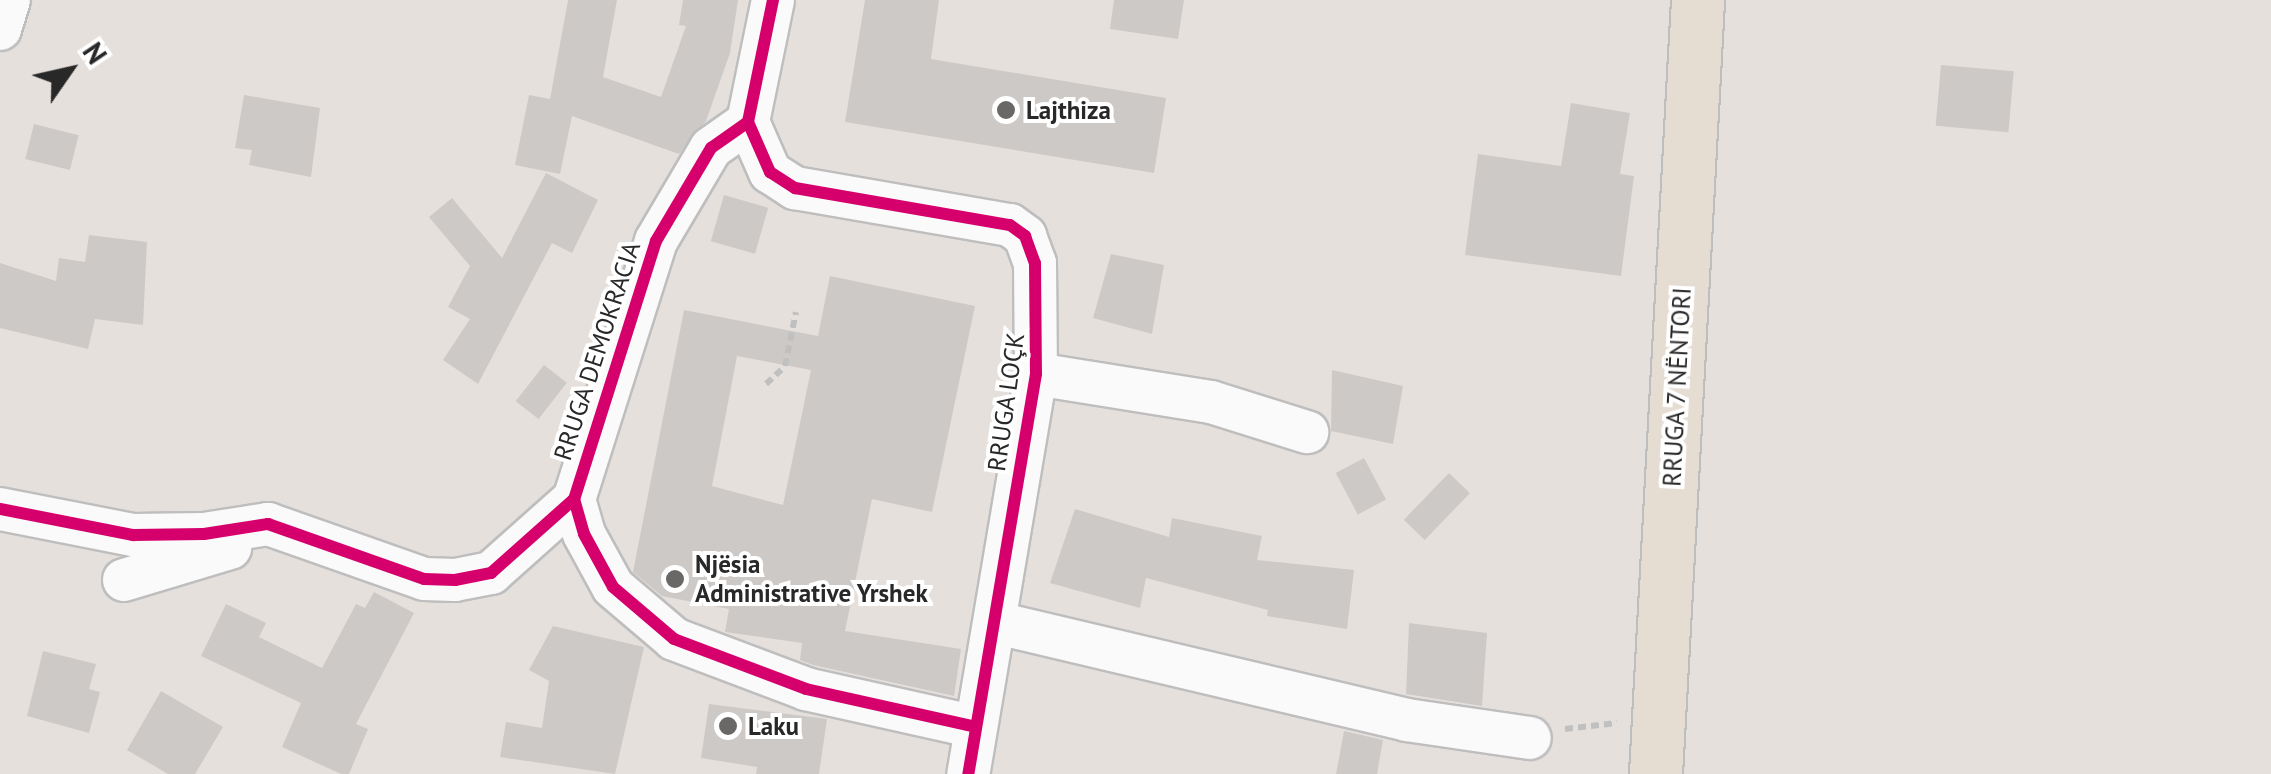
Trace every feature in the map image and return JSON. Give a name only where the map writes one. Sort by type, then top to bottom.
[{"type":"main road","name":"RRUGA 7 NËNTORI","points":[[1657,749],[1698,0]]},
{"type":"street","points":[[0,29],[9,0]]},
{"type":"street","points":[[748,122],[773,0]]},
{"type":"street","name":"RRUGA LOÇK","points":[[748,122],[770,172],[794,188],[980,218],[1025,236],[1039,298],[1036,374],[997,623],[968,774]]},
{"type":"street","name":"RRUGA DEMOKRACIA","points":[[748,122],[711,148],[656,241],[574,499],[613,587],[674,638],[806,690],[976,726]]},
{"type":"street","points":[[1036,374],[1210,402],[1307,432]]},
{"type":"street","points":[[0,509],[133,535],[204,534],[268,524],[424,578],[455,580],[491,573],[574,499]]},
{"type":"street","points":[[124,580],[246,543],[268,524]]},
{"type":"street","points":[[997,623],[1407,720],[1530,738]]},
{"type":"path","points":[[766,384],[784,366],[796,312]]},
{"type":"path","points":[[1530,738],[1572,727],[1657,749]]},
{"type":"building","points":[[568,0],[617,0],[603,77],[661,97],[686,26],[679,25],[683,0],[738,0],[730,53],[706,121],[679,154],[572,116],[560,174],[515,165],[529,95],[550,99]]},
{"type":"building","name":"Lajthiza","points":[[865,0],[939,0],[931,59],[1166,98],[1154,173],[845,122]]},
{"type":"building","points":[[1114,0],[1184,0],[1178,39],[1110,29]]},
{"type":"building","points":[[1941,65],[2014,71],[2008,132],[1936,126]]},
{"type":"building","points":[[244,95],[320,108],[311,177],[249,165],[252,150],[235,148]]},
{"type":"building","points":[[1571,103],[1630,113],[1620,174],[1634,176],[1621,276],[1465,255],[1478,154],[1561,166]]},
{"type":"building","points":[[34,124],[79,135],[70,170],[25,159]]},
{"type":"building","points":[[546,173],[598,200],[572,253],[552,243],[478,384],[443,360],[470,319],[448,307],[470,266],[429,217],[452,198],[502,258]]},
{"type":"building","points":[[724,195],[768,208],[755,254],[711,241]]},
{"type":"building","points":[[89,235],[147,242],[143,325],[95,319],[88,349],[0,328],[0,263],[56,281],[59,258],[85,262]]},
{"type":"building","points":[[1111,254],[1164,265],[1152,334],[1093,318]]},
{"type":"building","points":[[830,276],[975,306],[932,512],[872,499],[845,631],[961,649],[954,696],[813,665],[800,660],[802,643],[725,632],[729,609],[662,596],[633,572],[684,310],[818,336]],"holes":[[[737,356],[811,370],[783,505],[712,486]]]},
{"type":"building","points":[[544,365],[567,383],[539,419],[516,401]]},
{"type":"building","points":[[1332,370],[1403,386],[1393,444],[1331,431]]},
{"type":"building","points":[[1364,458],[1386,499],[1358,515],[1336,473]]},
{"type":"building","points":[[1449,473],[1470,493],[1425,540],[1404,520]]},
{"type":"building","points":[[1075,509],[1169,537],[1172,518],[1262,536],[1257,560],[1354,570],[1347,629],[1267,616],[1268,610],[1146,578],[1140,608],[1050,583]]},
{"type":"building","points":[[374,592],[414,613],[356,724],[368,729],[349,774],[341,774],[282,747],[301,703],[201,656],[226,604],[266,623],[259,637],[322,668],[356,604],[365,608]]},
{"type":"building","points":[[1409,623],[1487,633],[1482,706],[1406,694]]},
{"type":"building","points":[[553,626],[644,647],[615,774],[500,757],[506,722],[542,728],[549,681],[529,670]]},
{"type":"building","points":[[43,651],[96,664],[89,689],[100,692],[89,733],[27,716]]},
{"type":"building","points":[[161,691],[223,727],[195,774],[168,774],[127,750]]},
{"type":"building","points":[[709,704],[827,719],[819,774],[756,774],[757,767],[701,758]]},
{"type":"building","points":[[1344,731],[1383,740],[1377,774],[1336,774]]},
{"type":"cycle path","points":[[773,0],[748,122],[770,172],[795,188],[1010,225],[1025,236],[1035,263],[1036,374],[968,774]]},
{"type":"cycle path","points":[[748,122],[711,148],[656,241],[574,499],[584,534],[613,587],[674,639],[806,689],[976,727]]},
{"type":"cycle path","points":[[0,509],[133,535],[204,534],[268,524],[424,579],[455,580],[491,573],[574,499]]},
{"type":"place","name":"Lajthiza","points":[[1006,110]]},
{"type":"place","name":"Njësia Administrative Yrshek","points":[[675,579]]},
{"type":"place","name":"Laku","points":[[728,726]]}]
